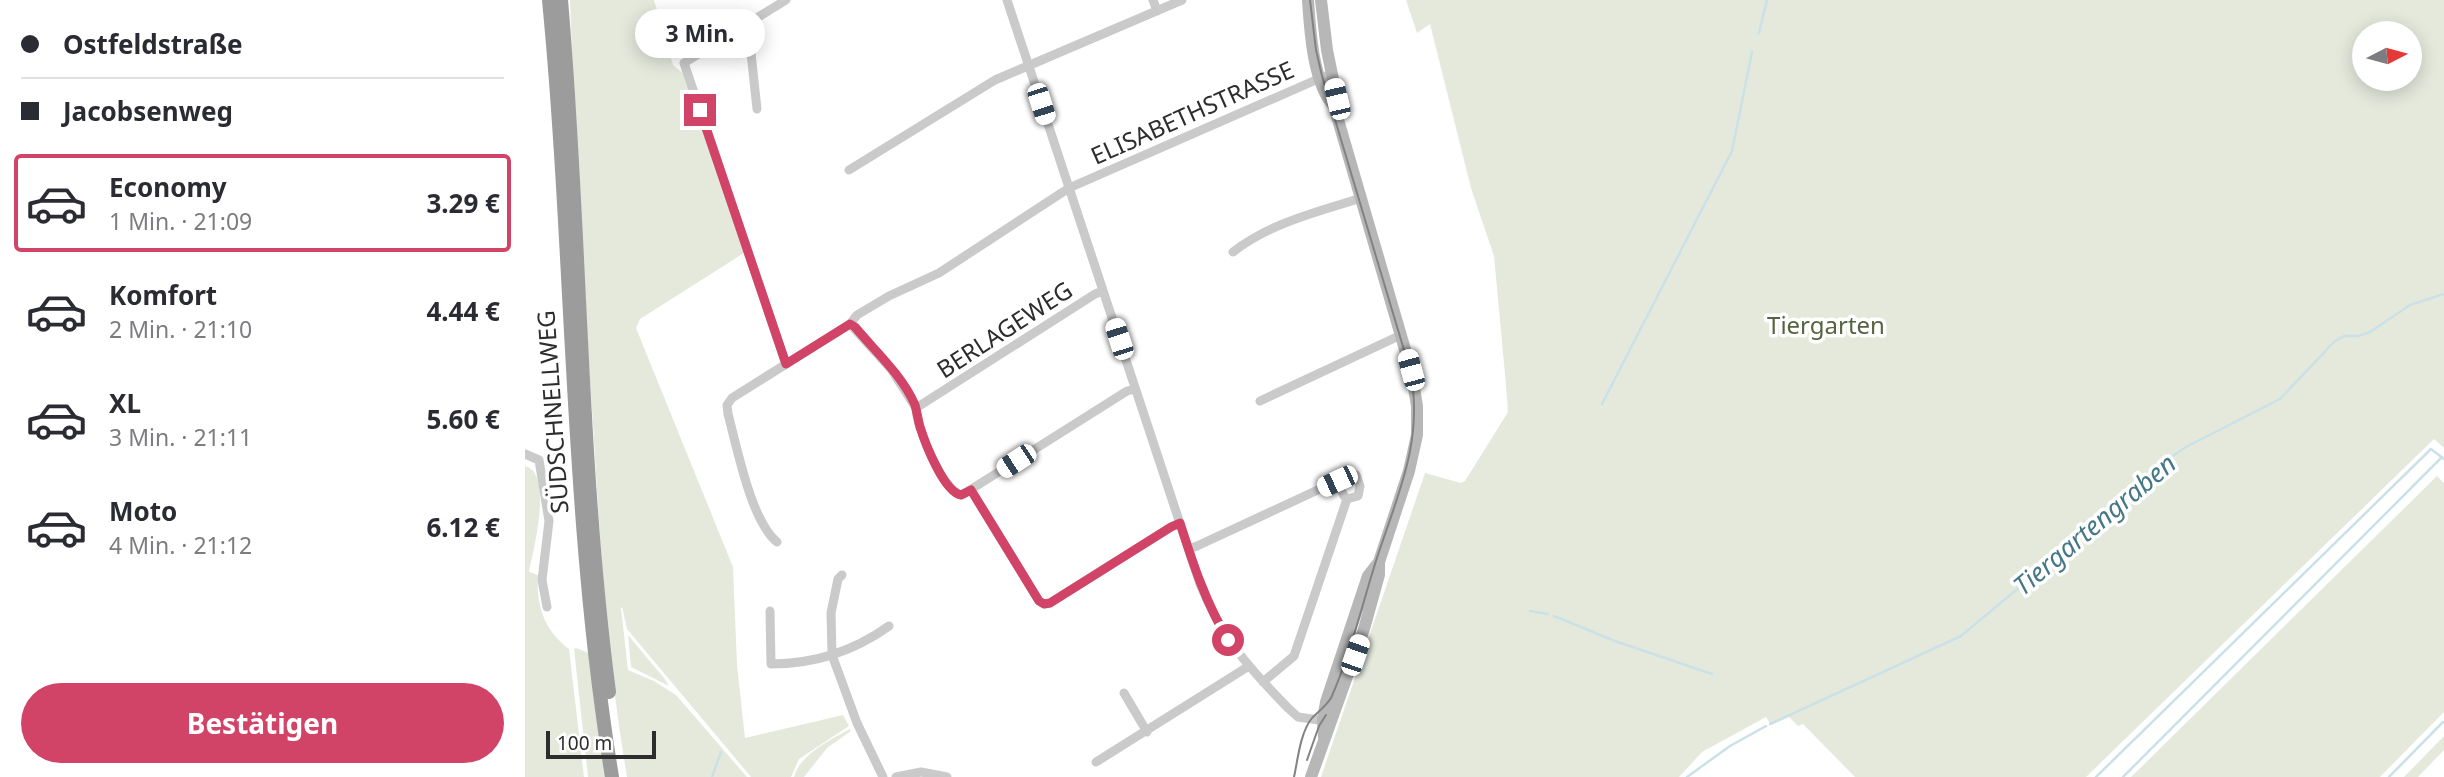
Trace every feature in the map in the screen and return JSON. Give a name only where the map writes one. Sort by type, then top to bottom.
[{"type":"highway","name":"SÜDSCHNELLWEG","points":[[549,0],[563,97]]},
{"type":"highway","name":"SÜDSCHNELLWEG","points":[[561,0],[564,124],[599,644],[612,777]]},
{"type":"highway","name":"SÜDSCHNELLWEG","points":[[602,673],[621,777]]},
{"type":"main road","points":[[1308,0],[1314,54],[1326,76]]},
{"type":"main road","points":[[1311,777],[1327,722],[1364,629],[1379,575],[1378,562],[1409,471],[1417,435],[1416,390],[1334,106],[1329,100],[1321,0]]},
{"type":"street","points":[[786,0],[684,63],[786,364]]},
{"type":"street","points":[[1007,0],[1212,613],[1228,640],[1249,666],[1299,717],[1327,722]]},
{"type":"street","points":[[1153,0],[1157,11]]},
{"type":"street","points":[[849,170],[995,80],[1182,0]]},
{"type":"street","points":[[748,24],[757,109]]},
{"type":"street","name":"ELISABETHSTRASSE","points":[[777,542],[767,534],[758,516],[727,414],[727,405],[732,398],[850,324],[857,315],[939,273],[1069,188],[1326,76]]},
{"type":"street","points":[[1233,252],[1251,238],[1280,225],[1361,198]]},
{"type":"street","name":"BERLAGEWEG","points":[[916,408],[1103,291]]},
{"type":"street","points":[[850,324],[891,369],[916,408],[926,444],[952,491],[961,495],[1127,391],[1135,389]]},
{"type":"street","points":[[1260,401],[1401,335]]},
{"type":"street","points":[[525,454],[538,460],[549,521],[542,580],[547,607]]},
{"type":"street","points":[[1189,550],[1337,481],[1356,475],[1360,486],[1358,496],[1347,499]]},
{"type":"street","points":[[1337,481],[1347,499]]},
{"type":"street","points":[[971,490],[1039,601],[1044,604],[1050,603],[1180,523]]},
{"type":"street","points":[[1263,682],[1294,656],[1347,499]]},
{"type":"street","points":[[842,575],[838,579],[831,613],[832,655],[857,723],[883,777]]},
{"type":"street","points":[[769,611],[766,664],[798,663],[832,655],[872,638],[889,626]]},
{"type":"street","points":[[1096,762],[1249,666]]},
{"type":"street","points":[[1124,693],[1147,732]]},
{"type":"street","points":[[896,777],[922,772],[947,777]]},
{"type":"green space","points":[[570,0],[654,0],[673,65],[684,74],[744,253],[640,319],[636,328],[733,567],[737,665],[745,738],[843,715],[849,726],[799,759],[791,777],[751,777],[627,629],[622,607],[628,670],[654,681],[676,695],[747,777],[627,777],[609,645],[602,557],[580,212]]},
{"type":"green space","name":"Tiergarten","points":[[1406,0],[2444,0],[2444,448],[2434,439],[2086,777],[1855,777],[1803,724],[1798,726],[1789,717],[1771,725],[1766,717],[1702,752],[1679,777],[1321,777],[1425,473],[1461,483],[1465,481],[1508,412],[1494,256],[1471,188],[1430,24],[1417,33]]},
{"type":"green space","points":[[525,466],[534,472],[540,497],[529,572],[538,575],[538,597],[543,616],[553,634],[569,649],[584,777],[525,777]]},
{"type":"green space","points":[[2437,476],[2444,483],[2444,712],[2380,777],[2131,777]]},
{"type":"green space","points":[[628,635],[664,678],[669,686],[631,667]]},
{"type":"green space","points":[[576,648],[589,653],[606,777],[588,777]]},
{"type":"green space","points":[[850,729],[851,731],[827,748],[804,777],[794,777],[802,761],[809,755]]},
{"type":"green space","points":[[2444,736],[2444,750],[2418,777],[2404,777]]},
{"type":"waterway","points":[[1759,33],[1767,0]]},
{"type":"waterway","points":[[1602,404],[1732,151],[1752,52]]},
{"type":"waterway","name":"Tiergartengraben","points":[[1770,724],[1961,636],[2112,510],[2140,478],[2186,447],[2280,399],[2334,342],[2344,336],[2358,336],[2370,332],[2410,305],[2444,294]]},
{"type":"waterway","points":[[2096,777],[2431,449],[2444,459]]},
{"type":"waterway","points":[[2123,777],[2442,457]]},
{"type":"waterway","points":[[1530,611],[1548,614]]},
{"type":"waterway","points":[[1554,616],[1615,641],[1712,674]]},
{"type":"waterway","points":[[2389,777],[2443,722]]},
{"type":"waterway","name":"Tiergartengraben","points":[[1687,777],[1730,746],[1766,726]]},
{"type":"waterway","points":[[712,777],[721,752]]},
{"type":"tram line","points":[[1294,777],[1300,746],[1308,724],[1331,698],[1350,649],[1406,469],[1414,421],[1410,370],[1322,76],[1310,0]]},
{"type":"tram line","points":[[1307,760],[1319,726],[1326,715]]},
{"type":"route","points":[[700,110],[786,364],[850,324],[855,327],[891,369],[916,408],[926,444],[952,491],[961,495],[971,490],[1039,601],[1044,604],[1050,603],[1180,523],[1200,584],[1212,613],[1228,640]]}]
